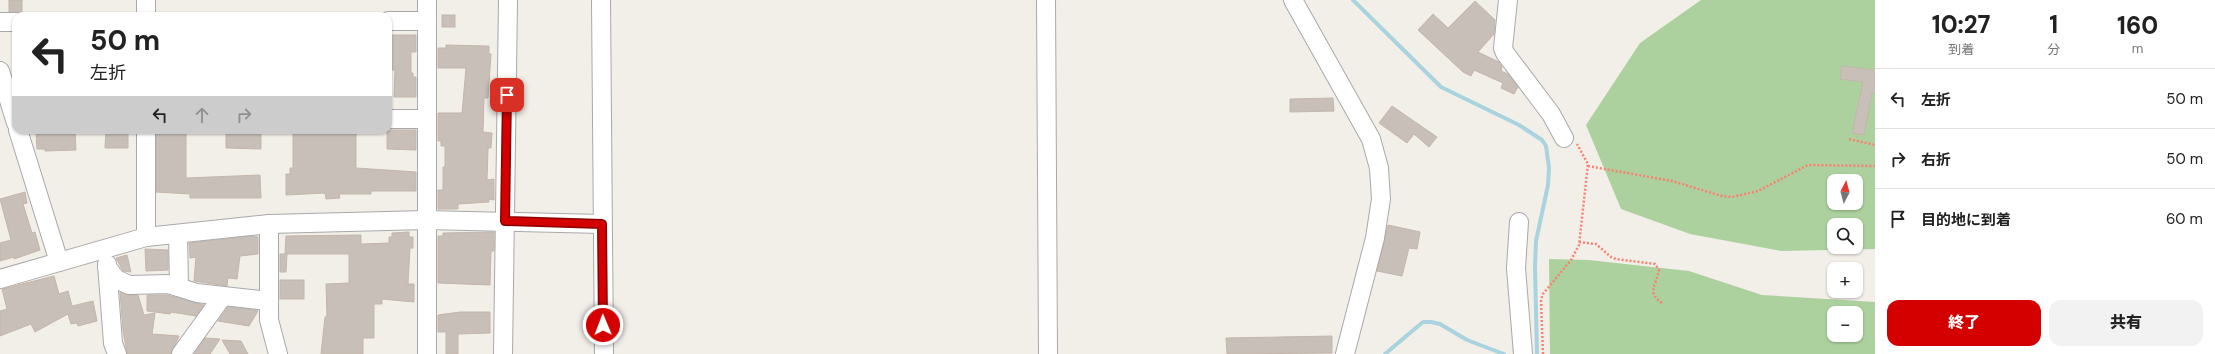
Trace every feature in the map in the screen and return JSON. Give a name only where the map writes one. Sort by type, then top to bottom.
[{"type":"street","points":[[146,0],[146,12]]},
{"type":"street","points":[[427,0],[427,354]]},
{"type":"street","points":[[503,354],[508,0]]},
{"type":"street","points":[[601,0],[604,354]]},
{"type":"street","points":[[1046,0],[1048,354]]},
{"type":"street","points":[[1293,0],[1371,139],[1379,168],[1381,199],[1375,238],[1345,354]]},
{"type":"street","points":[[1508,0],[1503,48],[1505,53],[1551,114],[1564,138]]},
{"type":"street","points":[[392,21],[427,21]]},
{"type":"street","points":[[0,22],[12,22]]},
{"type":"street","points":[[0,71],[12,110]]},
{"type":"street","points":[[392,119],[426,119]]},
{"type":"street","points":[[19,134],[59,262]]},
{"type":"street","points":[[146,134],[146,237]]},
{"type":"street","points":[[0,279],[146,237],[268,224],[426,220],[602,224]]},
{"type":"street","points":[[1519,222],[1516,268],[1523,354]]},
{"type":"street","points":[[268,224],[268,320],[278,354]]},
{"type":"street","points":[[178,234],[179,287]]},
{"type":"street","points":[[104,249],[107,267],[107,294],[113,343],[117,354]]},
{"type":"street","points":[[107,267],[116,279],[129,285],[159,283],[179,287],[197,293],[268,301]]},
{"type":"street","points":[[181,354],[223,296]]},
{"type":"path","points":[[1544,354],[1541,300],[1543,294],[1571,260],[1579,242],[1588,166],[1577,145],[1564,138]]},
{"type":"path","points":[[1849,139],[1875,145]]},
{"type":"path","points":[[1588,166],[1644,175],[1722,196],[1732,197],[1758,191],[1808,165],[1875,166]]},
{"type":"path","points":[[1579,242],[1596,244],[1611,257],[1616,259],[1655,264],[1659,270],[1652,291],[1653,296],[1663,304]]},
{"type":"green space","points":[[1701,0],[1875,0],[1875,249],[1863,249],[1863,218],[1827,218],[1827,250],[1781,251],[1690,234],[1621,209],[1586,125],[1640,43]]},
{"type":"green space","points":[[1549,259],[1589,260],[1689,271],[1762,295],[1875,302],[1875,354],[1550,354]]},
{"type":"building","points":[[9,0],[22,0],[22,12],[9,12]]},
{"type":"building","points":[[1475,1],[1495,20],[1494,34],[1478,52],[1499,62],[1502,67],[1501,71],[1508,74],[1518,87],[1514,94],[1501,88],[1503,83],[1474,70],[1471,76],[1463,72],[1418,30],[1433,14],[1448,28]]},
{"type":"building","points":[[442,15],[455,15],[455,27],[442,27]]},
{"type":"building","points":[[392,35],[416,35],[416,52],[411,52],[411,73],[413,73],[413,77],[416,77],[416,97],[394,97],[395,70],[392,70]]},
{"type":"building","points":[[446,45],[489,46],[489,54],[491,54],[488,98],[484,98],[483,132],[492,133],[491,148],[488,148],[487,180],[494,179],[494,200],[489,199],[489,202],[458,204],[458,209],[438,209],[438,190],[443,190],[445,146],[441,146],[441,141],[438,141],[438,113],[462,113],[466,68],[438,68],[438,48],[446,48]]},
{"type":"building","points":[[1842,66],[1875,70],[1875,93],[1872,93],[1864,135],[1852,133],[1863,82],[1840,79]]},
{"type":"building","points":[[1333,98],[1334,111],[1290,112],[1290,99]]},
{"type":"building","points":[[1392,106],[1437,137],[1429,147],[1414,134],[1407,143],[1379,123]]},
{"type":"building","points":[[392,130],[416,130],[416,150],[387,149],[387,134],[392,134]]},
{"type":"building","points":[[36,134],[75,134],[76,150],[45,151],[45,149],[37,149]]},
{"type":"building","points":[[106,134],[128,134],[128,148],[105,148]]},
{"type":"building","points":[[156,134],[186,134],[186,178],[260,175],[261,198],[190,198],[190,194],[156,192]]},
{"type":"building","points":[[226,134],[261,134],[261,149],[226,148]]},
{"type":"building","points":[[293,134],[356,134],[356,168],[416,172],[416,191],[371,191],[371,194],[339,194],[340,198],[326,199],[325,193],[286,195],[286,174],[290,174],[290,168],[293,168]]},
{"type":"building","points":[[25,192],[27,203],[23,204],[32,233],[35,232],[40,250],[14,259],[14,257],[0,261],[0,243],[11,240],[0,199]]},
{"type":"building","points":[[1388,225],[1420,232],[1417,249],[1409,248],[1402,276],[1377,271]]},
{"type":"building","points":[[409,232],[409,237],[413,237],[413,248],[410,248],[408,284],[414,284],[414,302],[382,299],[382,304],[374,304],[374,338],[363,338],[363,354],[321,354],[325,317],[327,316],[326,284],[349,283],[349,254],[285,254],[286,236],[361,235],[361,244],[389,243],[389,237],[392,237],[392,233]]},
{"type":"building","points":[[494,232],[494,251],[491,251],[490,285],[438,283],[438,236],[443,236],[443,233]]},
{"type":"building","points":[[252,236],[258,237],[258,254],[240,256],[237,279],[228,278],[227,286],[194,281],[196,257],[190,258],[189,243]]},
{"type":"building","points":[[145,249],[168,250],[168,270],[146,271]]},
{"type":"building","points":[[280,254],[287,254],[286,272],[280,272]]},
{"type":"building","points":[[127,255],[131,272],[123,271],[116,258]]},
{"type":"building","points":[[54,276],[59,294],[68,291],[72,306],[93,301],[97,321],[78,326],[77,323],[71,324],[68,314],[35,332],[31,324],[0,336],[0,311],[7,309],[2,289]]},
{"type":"building","points":[[280,280],[304,280],[304,299],[280,299]]},
{"type":"building","points":[[120,292],[129,295],[138,295],[144,315],[155,313],[152,334],[179,336],[171,354],[127,354],[123,330]]},
{"type":"building","points":[[147,295],[167,295],[204,305],[196,316],[171,312],[170,314],[147,311]]},
{"type":"building","points":[[228,307],[258,311],[249,326],[218,321]]},
{"type":"building","points":[[460,312],[490,312],[490,333],[458,334],[458,354],[446,354],[446,332],[438,332],[438,315]]},
{"type":"building","points":[[1332,336],[1332,353],[1227,354],[1226,338]]},
{"type":"building","points":[[205,338],[220,339],[210,354],[194,354]]},
{"type":"building","points":[[222,340],[241,341],[248,354],[230,354]]},
{"type":"waterway","points":[[1353,0],[1441,87],[1519,125],[1542,140],[1546,146],[1549,168],[1548,185],[1536,241],[1535,267],[1537,354]]},
{"type":"waterway","points":[[1385,354],[1423,322],[1440,324],[1467,340],[1504,354]]},
{"type":"route","points":[[507,95],[505,221],[602,224],[603,325]]}]
